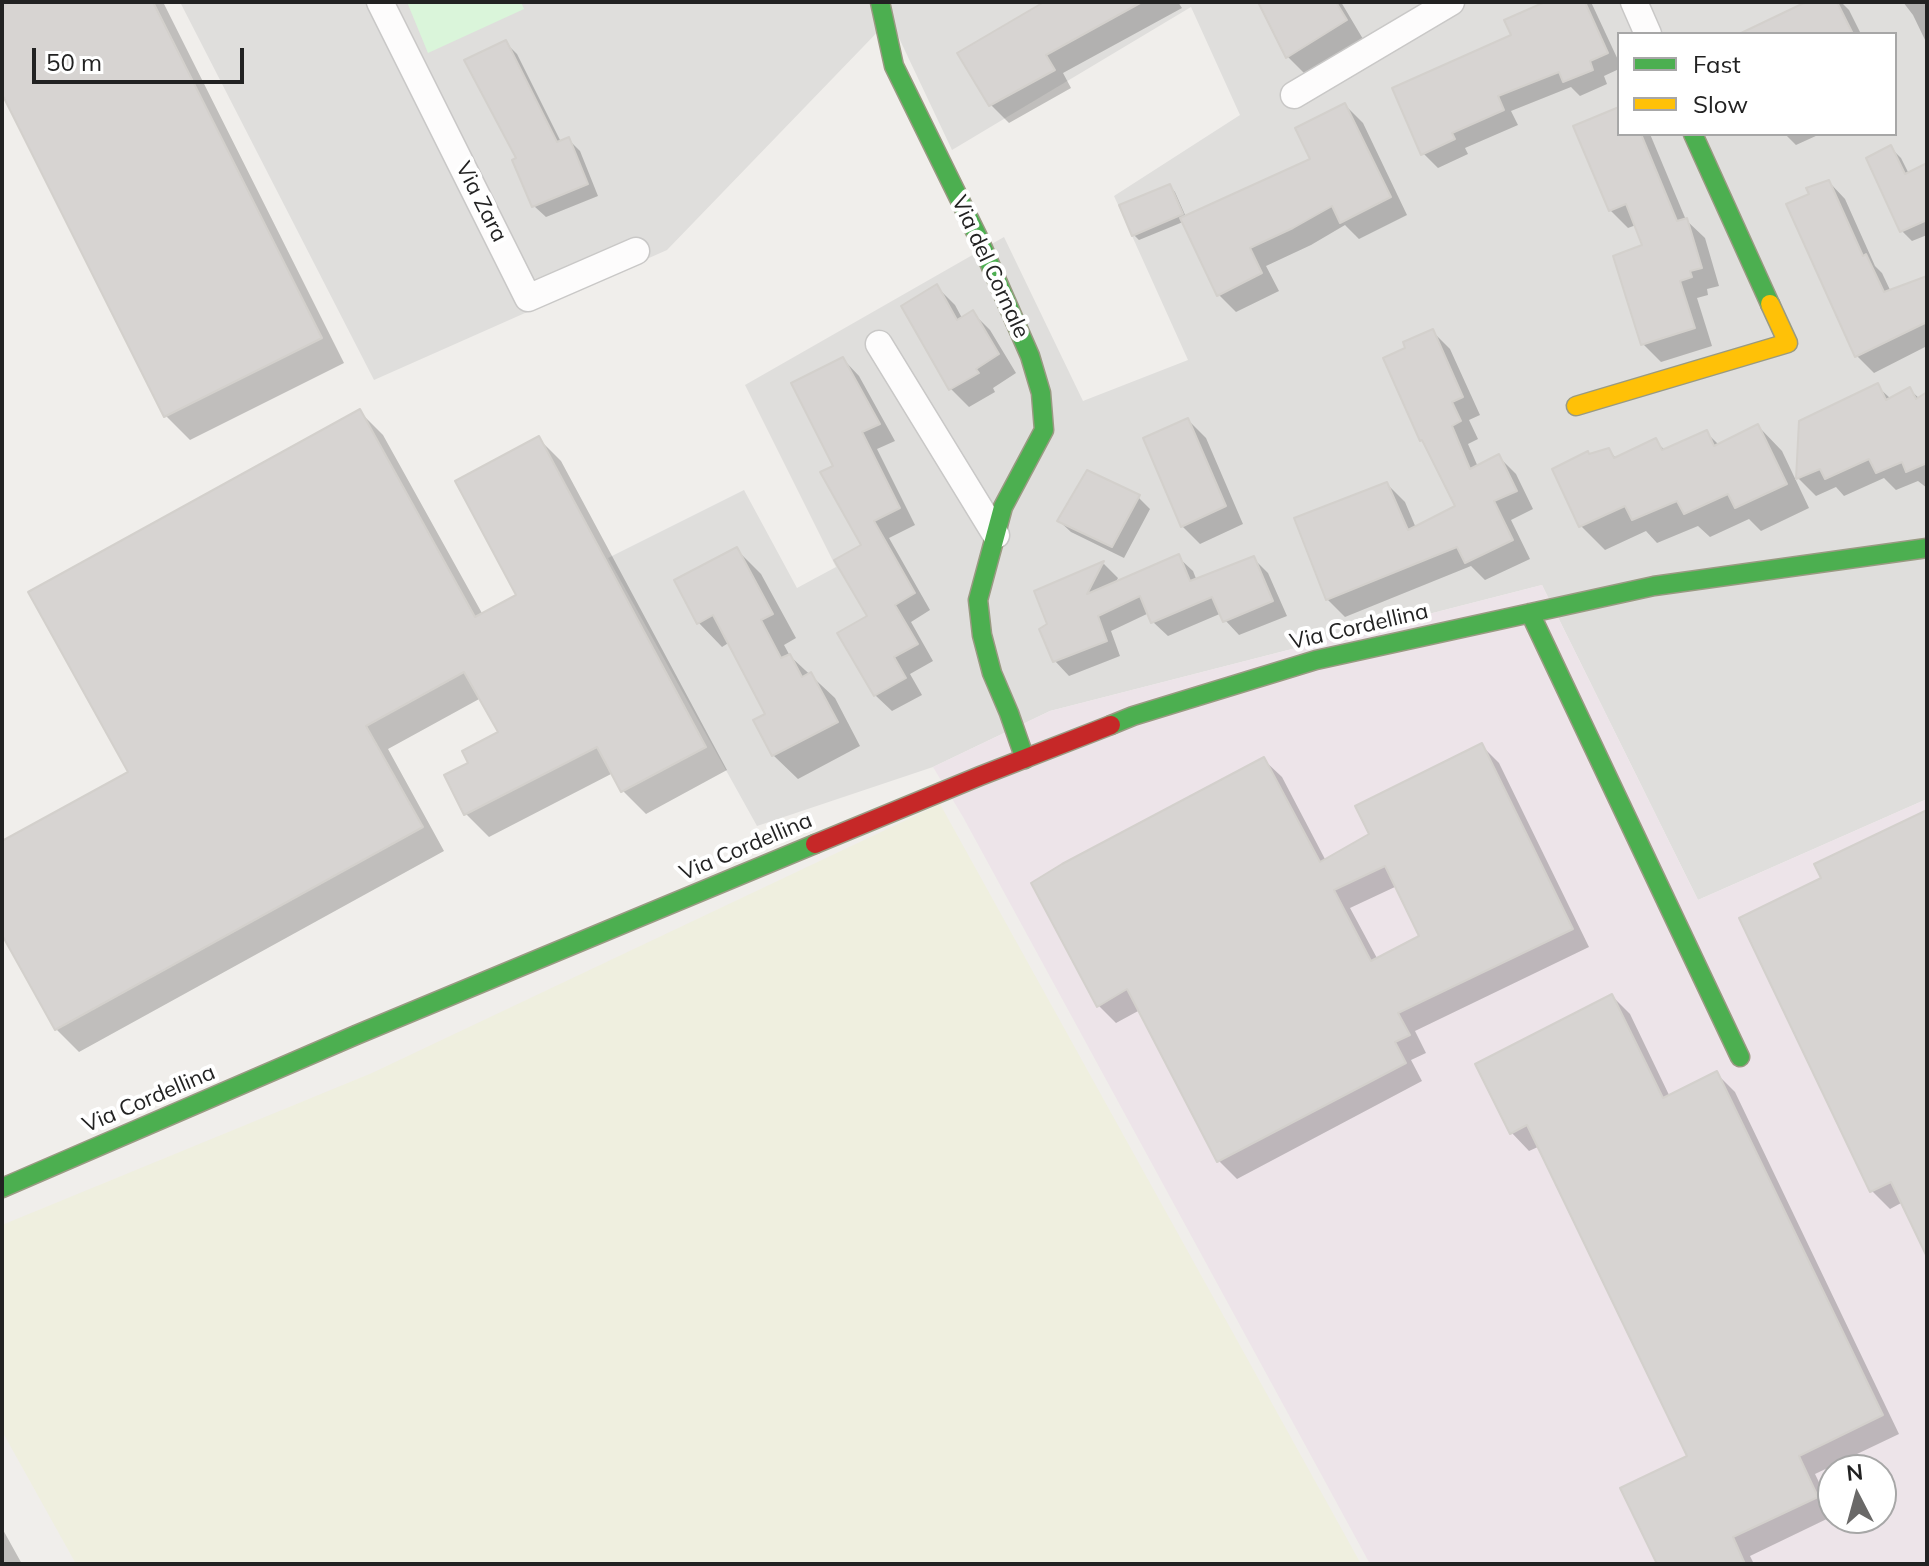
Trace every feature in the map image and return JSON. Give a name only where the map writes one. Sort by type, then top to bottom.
[{"type":"street","name":"Via Zara","points":[[380,2],[528,298],[636,251]]},
{"type":"street","name":"Via del Cornale","points":[[880,2],[894,66],[978,237],[1030,356],[1041,393],[1044,430],[1003,507],[978,600],[982,635],[992,673],[1025,759]]},
{"type":"street","points":[[1294,95],[1451,2]]},
{"type":"street","points":[[1634,2],[1647,32]]},
{"type":"street","points":[[1576,406],[1788,343],[1694,136]]},
{"type":"street","points":[[879,344],[996,535]]},
{"type":"street","name":"Via Cordellina","points":[[2,1188],[356,1035],[1133,716],[1316,660],[1654,586],[1927,548]]},
{"type":"street","points":[[1530,613],[1740,1057]]},
{"type":"shaded area","points":[[180,2],[1927,2],[1927,799],[1698,900],[1542,585],[1050,711],[933,767],[757,826],[608,558],[744,490],[797,588],[836,567],[745,385],[1004,237],[1083,401],[1188,360],[1114,196],[1240,115],[1191,7],[952,150],[890,19],[667,250],[374,380]]},
{"type":"shaded area","points":[[1542,585],[1698,900],[1927,799],[1927,1564],[1370,1564],[933,767],[1050,711]]},
{"type":"green space","points":[[407,2],[521,2],[524,9],[428,53]]},
{"type":"green space","points":[[940,804],[1361,1564],[76,1564],[2,1431],[2,1225],[372,1073]]},
{"type":"building","points":[[2,2],[153,2],[322,338],[164,417],[2,94]]},
{"type":"building","points":[[1044,2],[1142,2],[1046,55],[1055,70],[989,106],[957,53]]},
{"type":"building","points":[[1258,2],[1336,2],[1347,20],[1286,58]]},
{"type":"building","points":[[1545,2],[1585,2],[1608,53],[1590,61],[1593,70],[1563,82],[1559,72],[1498,96],[1504,110],[1452,133],[1455,139],[1421,155],[1392,88],[1511,35],[1504,20]]},
{"type":"building","points":[[1806,2],[1837,2],[1852,32],[1743,32]]},
{"type":"building","points":[[506,40],[557,142],[569,137],[588,184],[532,207],[512,160],[516,158],[464,60]]},
{"type":"building","points":[[1345,103],[1391,197],[1340,223],[1332,206],[1250,248],[1262,273],[1217,296],[1180,218],[1310,159],[1295,128]]},
{"type":"building","points":[[1617,108],[1617,136],[1642,136],[1677,221],[1687,218],[1702,268],[1690,271],[1692,277],[1680,281],[1695,328],[1641,345],[1613,256],[1642,245],[1626,204],[1609,211],[1573,126]]},
{"type":"building","points":[[1891,145],[1905,174],[1927,163],[1927,220],[1900,232],[1866,158]]},
{"type":"building","points":[[1829,180],[1863,256],[1866,254],[1884,292],[1927,276],[1927,322],[1855,357],[1786,204],[1809,194],[1806,188]]},
{"type":"building","points":[[1170,184],[1183,214],[1132,236],[1119,205]]},
{"type":"building","points":[[937,284],[957,320],[973,310],[999,354],[976,369],[979,373],[949,390],[901,306]]},
{"type":"building","points":[[1433,329],[1463,397],[1452,402],[1461,421],[1452,426],[1470,469],[1499,454],[1517,491],[1494,501],[1513,540],[1465,563],[1457,547],[1326,600],[1294,518],[1387,482],[1408,530],[1455,506],[1420,441],[1383,358],[1405,348],[1403,342]]},
{"type":"building","points":[[843,357],[880,424],[862,432],[900,508],[874,521],[915,593],[895,605],[918,644],[894,657],[906,678],[874,696],[837,633],[867,616],[834,560],[861,545],[820,472],[833,466],[791,383]]},
{"type":"building","points":[[1878,383],[1886,400],[1910,387],[1916,399],[1927,392],[1927,463],[1906,472],[1902,462],[1876,473],[1869,459],[1825,479],[1820,469],[1796,479],[1799,421]]},
{"type":"building","points":[[360,409],[475,617],[516,595],[455,481],[539,436],[706,747],[621,792],[597,747],[464,815],[444,775],[468,763],[462,751],[498,732],[464,672],[366,726],[423,827],[55,1030],[2,935],[2,841],[128,772],[28,592]]},
{"type":"building","points":[[1188,418],[1226,506],[1181,527],[1143,438]]},
{"type":"building","points":[[1758,424],[1787,484],[1735,508],[1728,494],[1684,514],[1677,501],[1632,520],[1625,506],[1579,527],[1552,469],[1588,451],[1589,454],[1609,448],[1614,458],[1656,438],[1662,450],[1707,430],[1714,446]]},
{"type":"building","points":[[1087,470],[1140,495],[1112,547],[1057,521]]},
{"type":"building","points":[[737,547],[773,614],[761,620],[781,658],[790,654],[802,677],[811,672],[838,722],[772,756],[753,720],[765,714],[713,615],[697,624],[674,580]]},
{"type":"building","points":[[1179,554],[1190,581],[1254,556],[1273,601],[1223,622],[1212,597],[1151,623],[1140,596],[1098,616],[1107,641],[1053,662],[1039,629],[1047,624],[1034,591],[1104,561],[1087,594]]},
{"type":"building","points":[[1482,743],[1573,929],[1398,1013],[1410,1035],[1395,1042],[1406,1063],[1217,1162],[1127,989],[1097,1007],[1031,883],[1264,757],[1320,862],[1369,834],[1355,806]],"holes":[[[1385,866],[1419,936],[1371,961],[1334,890]]]},
{"type":"building","points":[[1927,810],[1927,1257],[1891,1182],[1870,1192],[1739,918],[1821,878],[1814,864]]},
{"type":"building","points":[[1612,994],[1663,1098],[1717,1071],[1883,1415],[1799,1456],[1817,1497],[1733,1537],[1745,1564],[1657,1564],[1620,1488],[1687,1456],[1527,1125],[1510,1134],[1475,1064]]},
{"type":"traffic: fast","points":[[880,2],[894,66],[978,237],[1030,356],[1041,393],[1044,430],[1003,507],[978,600],[982,635],[992,673],[1025,759]]},
{"type":"traffic: fast","points":[[1694,136],[1770,304]]},
{"type":"traffic: fast","points":[[1111,725],[1316,660],[1654,586],[1927,548]]},
{"type":"traffic: fast","points":[[1530,613],[1740,1057]]},
{"type":"traffic: fast","points":[[2,1188],[356,1035],[815,844]]},
{"type":"traffic: slow","points":[[1576,406],[1788,343],[1770,304]]},
{"type":"traffic: jam","points":[[815,844],[1111,725]]}]
